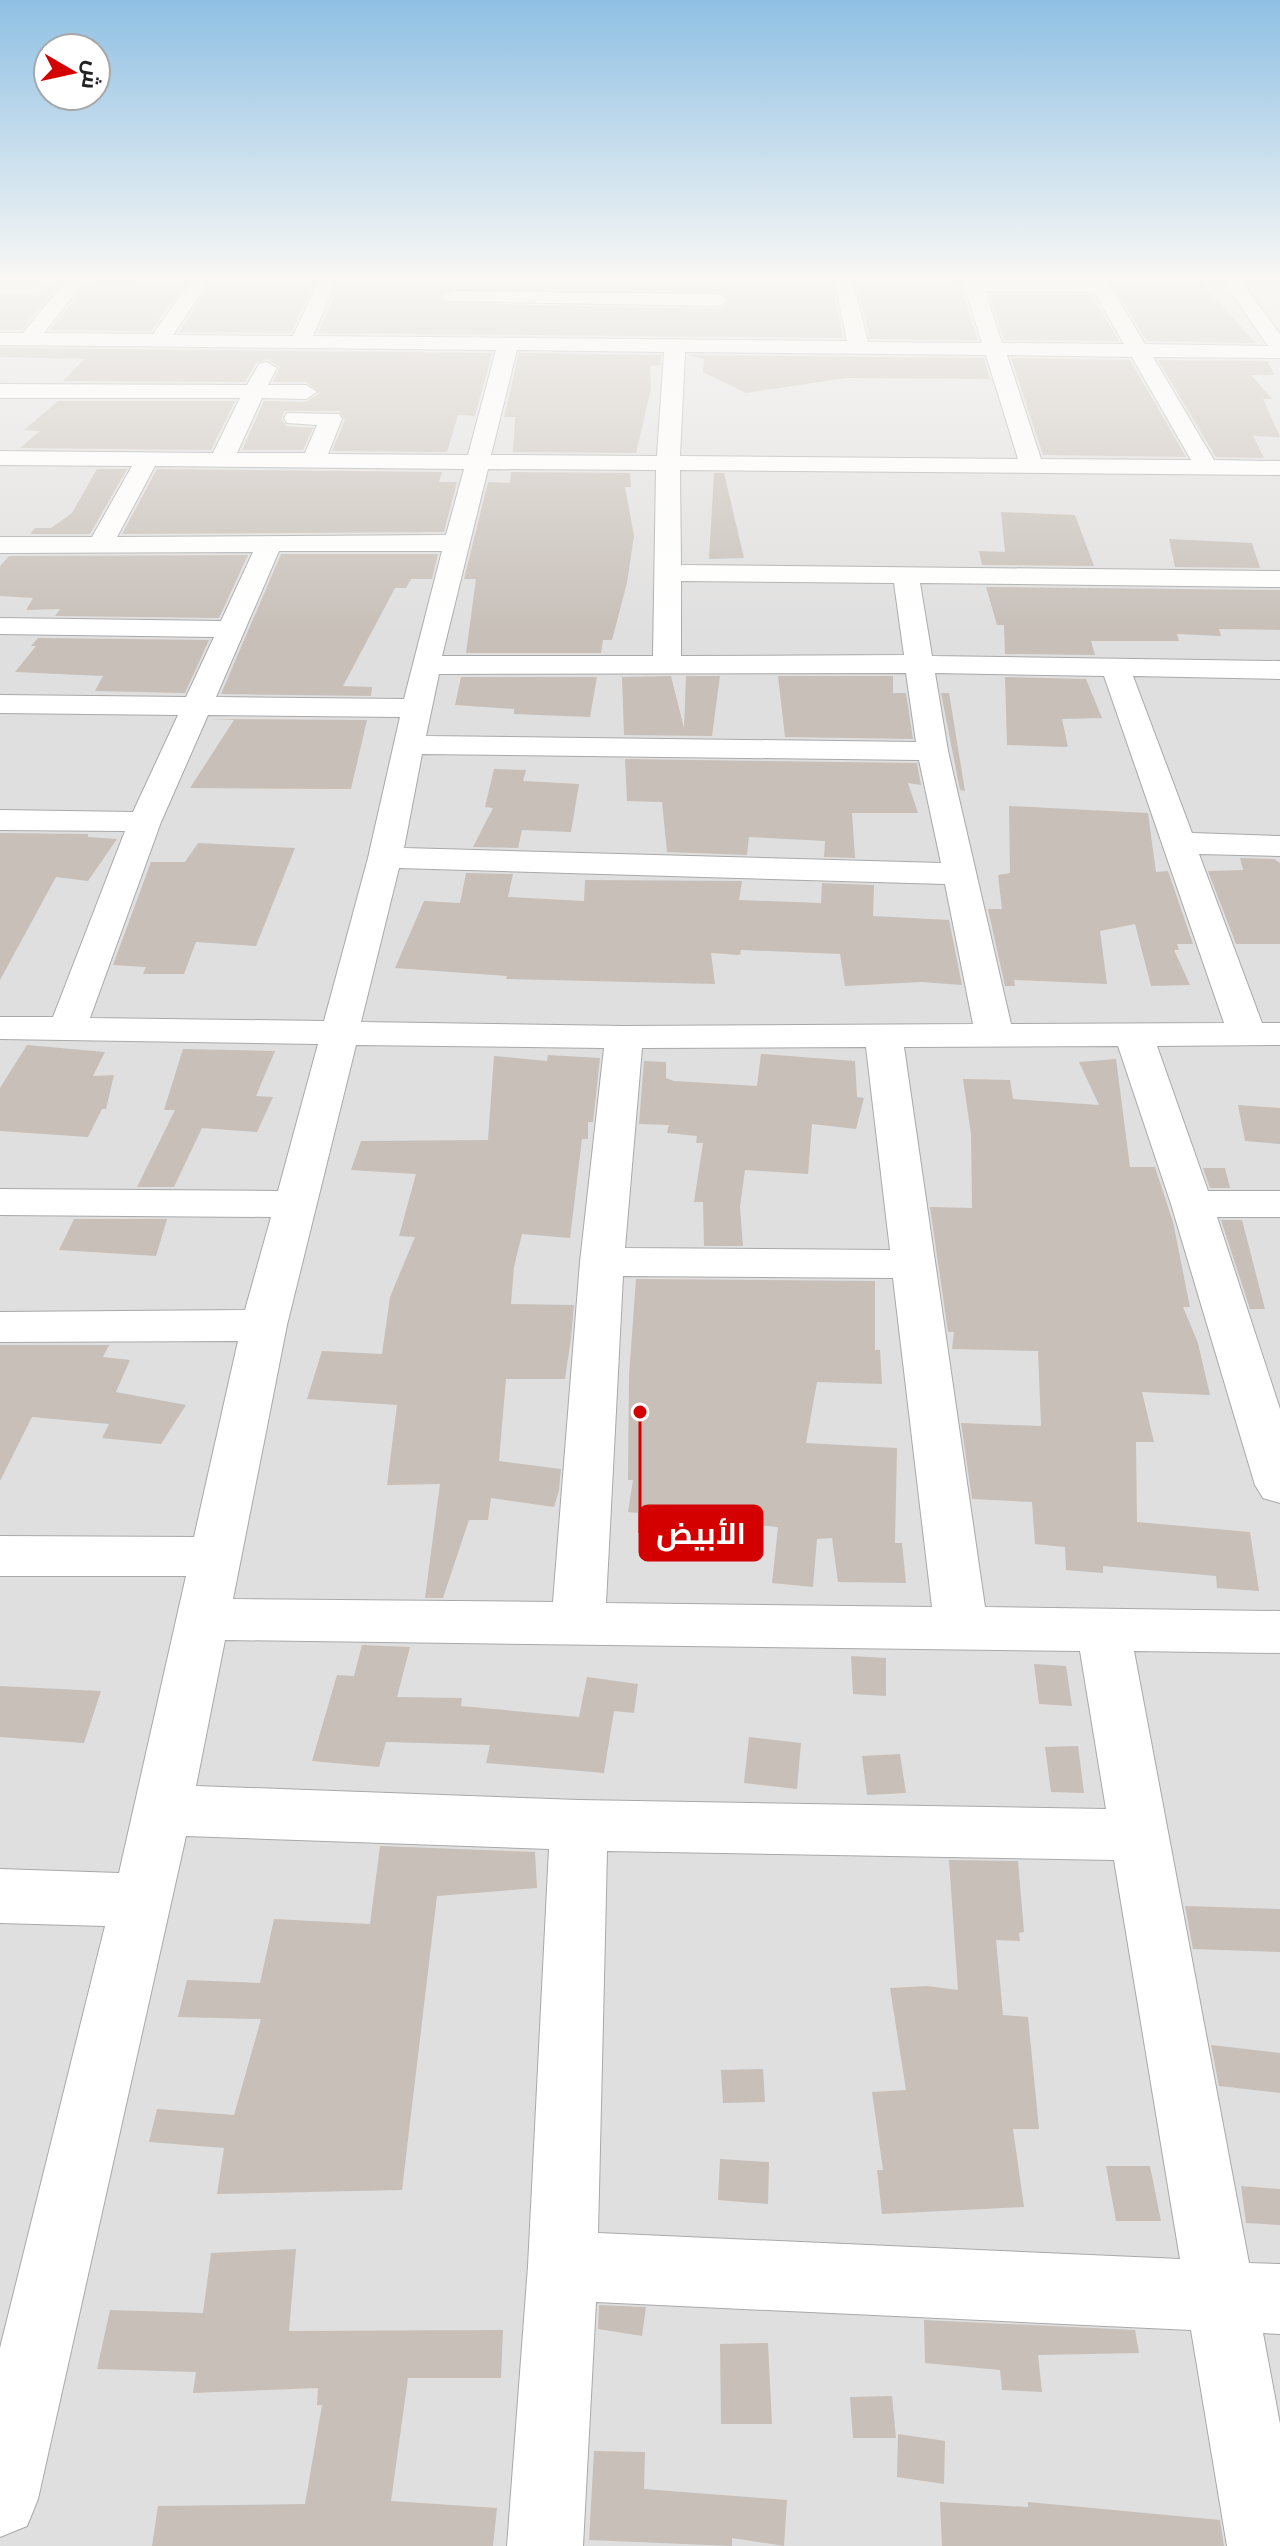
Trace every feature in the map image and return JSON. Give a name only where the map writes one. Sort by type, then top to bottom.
[{"type":"street","points":[[15,414],[26,397]]},
{"type":"street","points":[[0,458],[58,437],[84,397]]},
{"type":"street","points":[[157,415],[166,397]]},
{"type":"street","points":[[225,452],[250,397]]},
{"type":"street","points":[[281,453],[304,397]]},
{"type":"street","points":[[0,2499],[163,1810],[264,1325],[298,1204],[385,858],[417,706],[495,397]]},
{"type":"street","points":[[667,664],[668,462],[672,397]]},
{"type":"street","points":[[1010,397],[1032,466]]},
{"type":"street","points":[[1164,397],[1207,468]]},
{"type":"street","points":[[295,418],[331,419],[317,453]]},
{"type":"street","points":[[0,442],[58,437],[141,454],[317,453],[668,462],[1280,468]]},
{"type":"street","points":[[100,545],[141,454]]},
{"type":"street","points":[[67,1029],[145,822],[270,543]]},
{"type":"street","points":[[0,545],[457,543]]},
{"type":"street","points":[[667,573],[1280,579]]},
{"type":"street","points":[[906,577],[933,751],[995,1037]]},
{"type":"street","points":[[0,626],[229,629]]},
{"type":"street","points":[[417,706],[667,664],[918,664],[1280,670]]},
{"type":"street","points":[[0,1028],[624,1037],[1263,1034],[1180,843],[1116,668]]},
{"type":"street","points":[[0,704],[417,706],[933,751]]},
{"type":"street","points":[[0,820],[145,822]]},
{"type":"street","points":[[1180,843],[1280,846]]},
{"type":"street","points":[[385,858],[961,874]]},
{"type":"street","points":[[1134,1036],[1192,1204],[1264,1383],[1280,1485]]},
{"type":"street","points":[[578,1626],[602,1262],[624,1037]]},
{"type":"street","points":[[884,1038],[961,1626]]},
{"type":"street","points":[[0,1202],[298,1204]]},
{"type":"street","points":[[1192,1204],[1280,1204]]},
{"type":"street","points":[[602,1262],[912,1264]]},
{"type":"street","points":[[0,1327],[264,1325]]},
{"type":"street","points":[[0,1556],[218,1557]]},
{"type":"street","points":[[205,1619],[578,1626],[961,1626],[1280,1632]]},
{"type":"street","points":[[1103,1629],[1139,1835],[1251,2296],[1265,2546]]},
{"type":"street","points":[[163,1810],[579,1825],[1139,1835]]},
{"type":"street","points":[[545,2546],[563,2266],[579,1825]]},
{"type":"street","points":[[0,1896],[142,1900]]},
{"type":"street","points":[[563,2266],[1251,2296]]},
{"type":"shaded area","points":[[0,397],[1280,397],[1280,2546],[0,2546]]},
{"type":"building","points":[[314,397],[480,397],[475,416],[458,415],[447,452],[332,451],[345,420],[339,411],[284,411],[281,420],[287,426],[313,428],[303,450],[242,450],[264,401],[306,402]]},
{"type":"building","points":[[509,397],[649,397],[636,453],[513,452],[515,417],[504,417]]},
{"type":"building","points":[[1024,397],[1151,397],[1186,457],[1043,455]]},
{"type":"building","points":[[1180,397],[1270,397],[1272,399],[1263,399],[1280,437],[1253,436],[1264,458],[1216,457]]},
{"type":"building","points":[[58,401],[235,401],[211,450],[20,448],[40,431],[24,430]]},
{"type":"building","points":[[97,469],[127,469],[90,534],[30,534],[35,528],[51,528],[72,513]]},
{"type":"building","points":[[157,469],[442,472],[439,482],[457,482],[444,532],[122,534]]},
{"type":"building","points":[[511,472],[630,473],[631,487],[625,487],[634,536],[627,583],[612,640],[603,640],[601,653],[466,653],[476,579],[464,579],[488,482],[510,483]]},
{"type":"building","points":[[714,473],[724,473],[744,558],[709,559]]},
{"type":"building","points":[[1001,512],[1075,515],[1094,566],[982,565],[979,551],[1005,552]]},
{"type":"building","points":[[1169,539],[1252,543],[1260,568],[1175,567]]},
{"type":"building","points":[[281,554],[438,554],[432,579],[411,579],[406,588],[395,588],[343,686],[372,687],[371,696],[221,694]]},
{"type":"building","points":[[248,555],[219,618],[55,616],[60,609],[26,610],[33,598],[0,596],[0,566],[9,556]]},
{"type":"building","points":[[986,587],[1280,590],[1280,630],[1219,629],[1221,636],[1177,634],[1179,641],[1091,641],[1095,655],[1005,654],[1004,625],[997,625]]},
{"type":"building","points":[[38,638],[209,640],[185,693],[95,691],[103,676],[15,672],[36,646],[31,646]]},
{"type":"building","points":[[671,676],[684,728],[686,676],[720,676],[712,736],[624,735],[622,677]]},
{"type":"building","points":[[778,676],[893,676],[893,693],[906,693],[913,739],[785,737]]},
{"type":"building","points":[[461,677],[597,677],[590,717],[514,714],[514,709],[455,705]]},
{"type":"building","points":[[1005,677],[1086,679],[1102,718],[1062,719],[1068,747],[1007,745]]},
{"type":"building","points":[[941,693],[949,693],[965,791],[960,790]]},
{"type":"building","points":[[210,719],[367,720],[351,789],[190,788],[234,720]]},
{"type":"building","points":[[625,759],[917,763],[921,785],[908,783],[918,813],[852,813],[855,858],[824,857],[825,841],[749,837],[747,855],[667,852],[662,802],[627,801]]},
{"type":"building","points":[[494,769],[526,770],[523,781],[579,784],[571,832],[522,830],[518,848],[473,847],[493,808],[485,807]]},
{"type":"building","points":[[1009,806],[1148,813],[1156,872],[1168,871],[1193,944],[1177,944],[1179,950],[1174,950],[1190,985],[1151,986],[1135,924],[1100,931],[1107,984],[1014,980],[1015,986],[1005,986],[988,909],[1002,909],[998,875],[1010,873]]},
{"type":"building","points":[[0,833],[88,834],[88,837],[117,839],[88,881],[56,877],[0,980]]},
{"type":"building","points":[[198,843],[295,848],[256,946],[196,942],[184,974],[143,974],[146,967],[113,965],[151,862],[185,862]]},
{"type":"building","points":[[1240,858],[1274,859],[1280,863],[1280,944],[1236,944],[1208,871],[1243,870]]},
{"type":"building","points":[[466,873],[513,874],[508,897],[584,901],[585,880],[742,881],[739,900],[821,903],[822,883],[874,885],[873,916],[949,920],[962,985],[921,982],[845,986],[840,954],[741,950],[740,955],[711,953],[715,984],[506,979],[507,976],[395,968],[424,901],[460,903]]},
{"type":"building","points":[[27,1045],[105,1052],[93,1076],[114,1075],[106,1109],[102,1109],[88,1137],[0,1131],[0,1088]]},
{"type":"building","points":[[183,1049],[275,1051],[256,1096],[273,1097],[257,1132],[202,1128],[174,1187],[137,1187],[175,1110],[164,1110]]},
{"type":"building","points":[[761,1054],[855,1061],[857,1097],[864,1098],[856,1129],[812,1124],[808,1174],[745,1170],[740,1207],[743,1246],[704,1246],[703,1202],[694,1202],[703,1143],[696,1143],[697,1136],[667,1133],[669,1125],[639,1124],[644,1061],[666,1062],[666,1078],[674,1081],[757,1086]]},
{"type":"building","points":[[548,1055],[600,1058],[593,1122],[588,1122],[588,1139],[582,1139],[570,1238],[522,1234],[514,1267],[511,1304],[574,1305],[571,1338],[565,1379],[506,1379],[499,1461],[561,1469],[559,1490],[554,1507],[491,1498],[488,1520],[469,1520],[443,1598],[425,1598],[440,1484],[387,1485],[397,1405],[307,1399],[322,1351],[382,1354],[390,1297],[415,1237],[399,1236],[416,1174],[351,1170],[361,1141],[488,1140],[494,1056],[547,1061]]},
{"type":"building","points":[[1116,1059],[1130,1167],[1155,1167],[1173,1222],[1190,1307],[1183,1307],[1198,1343],[1210,1395],[1142,1392],[1154,1442],[1136,1442],[1137,1522],[1250,1532],[1259,1591],[1217,1588],[1216,1576],[1103,1566],[1103,1573],[1066,1570],[1065,1547],[1035,1544],[1032,1502],[972,1499],[961,1423],[1041,1426],[1038,1351],[952,1349],[954,1332],[948,1332],[930,1207],[972,1208],[971,1134],[963,1079],[1010,1080],[1013,1099],[1099,1105],[1079,1062]]},
{"type":"building","points":[[1238,1105],[1280,1108],[1280,1144],[1245,1141]]},
{"type":"building","points":[[1203,1168],[1225,1168],[1230,1188],[1210,1188]]},
{"type":"building","points":[[74,1219],[167,1219],[156,1256],[59,1250]]},
{"type":"building","points":[[1221,1220],[1242,1220],[1265,1309],[1250,1309]]},
{"type":"building","points":[[636,1279],[875,1281],[875,1350],[880,1350],[882,1384],[817,1382],[806,1443],[897,1448],[895,1543],[902,1543],[906,1583],[838,1582],[832,1538],[817,1539],[813,1587],[772,1583],[778,1527],[628,1512],[633,1480],[628,1480],[629,1376]]},
{"type":"building","points":[[0,1345],[109,1345],[103,1357],[130,1360],[116,1392],[186,1405],[161,1444],[102,1438],[109,1424],[32,1417],[0,1481]]},
{"type":"building","points":[[362,1645],[410,1647],[397,1697],[462,1698],[461,1706],[579,1717],[587,1677],[638,1684],[634,1713],[614,1711],[604,1773],[486,1763],[490,1745],[386,1742],[379,1767],[312,1761],[337,1675],[354,1676]]},
{"type":"building","points":[[851,1656],[886,1658],[886,1696],[853,1694]]},
{"type":"building","points":[[1034,1664],[1066,1666],[1072,1706],[1039,1704]]},
{"type":"building","points":[[0,1686],[101,1691],[84,1743],[0,1737]]},
{"type":"building","points":[[749,1737],[801,1743],[797,1789],[744,1783]]},
{"type":"building","points":[[1078,1746],[1084,1793],[1051,1792],[1045,1747]]},
{"type":"building","points":[[900,1754],[906,1793],[867,1795],[862,1756]]},
{"type":"building","points":[[380,1846],[535,1852],[537,1888],[437,1896],[402,2190],[217,2194],[224,2148],[149,2142],[157,2109],[234,2115],[261,2019],[178,2017],[187,1980],[260,1983],[274,1919],[370,1924]]},
{"type":"building","points":[[949,1860],[1018,1861],[1024,1932],[1019,1933],[1020,1941],[996,1940],[1003,2015],[1028,2017],[1039,2129],[1013,2129],[1024,2207],[882,2214],[877,2170],[883,2170],[872,2092],[906,2090],[890,1988],[927,1986],[958,1990]]},
{"type":"building","points":[[1185,1906],[1280,1909],[1280,1952],[1193,1949]]},
{"type":"building","points":[[1211,2045],[1280,2053],[1280,2093],[1219,2086]]},
{"type":"building","points":[[763,2069],[765,2102],[723,2103],[721,2070]]},
{"type":"building","points":[[720,2159],[769,2162],[768,2204],[718,2200]]},
{"type":"building","points":[[1106,2166],[1150,2166],[1161,2221],[1116,2221]]},
{"type":"building","points":[[1241,2186],[1280,2189],[1280,2225],[1246,2223]]},
{"type":"building","points":[[296,2249],[289,2331],[503,2330],[501,2378],[408,2378],[391,2501],[497,2508],[493,2546],[152,2546],[158,2506],[305,2504],[322,2405],[317,2405],[318,2388],[193,2393],[196,2372],[97,2369],[110,2310],[203,2313],[211,2253]]},
{"type":"building","points":[[599,2305],[646,2307],[642,2336],[598,2329]]},
{"type":"building","points":[[924,2320],[1135,2330],[1139,2353],[1038,2355],[1042,2392],[1002,2390],[1000,2370],[925,2363]]},
{"type":"building","points":[[768,2343],[772,2424],[721,2424],[720,2344]]},
{"type":"building","points":[[892,2396],[896,2438],[853,2438],[850,2397]]},
{"type":"building","points":[[898,2434],[945,2441],[944,2484],[897,2477]]},
{"type":"building","points":[[594,2451],[645,2452],[644,2489],[787,2500],[784,2546],[732,2538],[732,2546],[589,2540]]},
{"type":"building","points":[[940,2502],[1028,2507],[1028,2502],[1220,2520],[1224,2546],[942,2546]]},
{"type":"place","name":"الأبيض","points":[[640,1412]]}]
